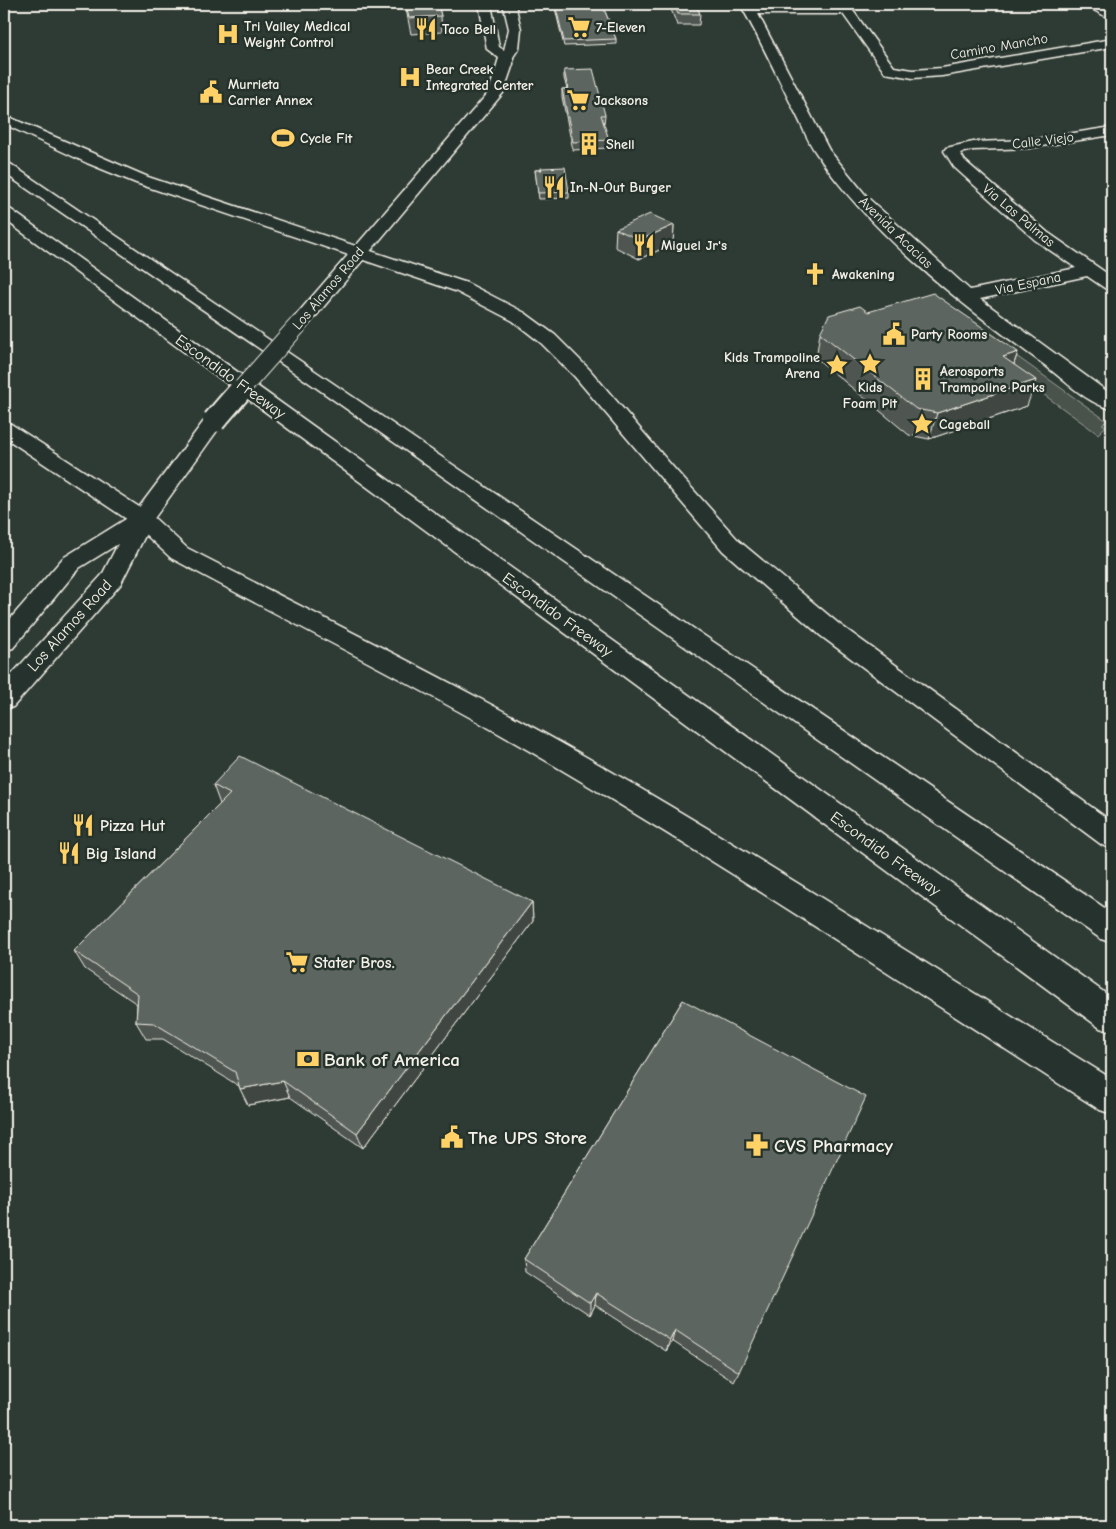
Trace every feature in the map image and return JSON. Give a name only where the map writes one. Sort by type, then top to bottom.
[{"type":"main road","points":[[485,4],[493,49],[506,56]]},
{"type":"main road","name":"Los Alamos Road","points":[[4,700],[112,579],[142,519],[214,421],[496,93],[506,64],[506,56],[513,48],[516,29],[509,4]]},
{"type":"main road","points":[[1089,4],[1112,16]]},
{"type":"main road","points":[[749,7],[844,7]]},
{"type":"main road","name":"Avenida Acacias","points":[[749,7],[822,151],[862,201],[966,296],[1051,361],[1112,403]]},
{"type":"main road","name":"Camino Mancho","points":[[844,7],[890,70],[913,74],[942,72],[1112,43]]},
{"type":"main road","points":[[4,119],[92,160],[142,180],[461,287],[519,317],[548,339],[582,373],[664,472],[730,546],[830,630],[1112,837]]},
{"type":"main road","name":"Calle Viejo","points":[[973,146],[1029,144],[1112,131]]},
{"type":"main road","name":"Via Las Palmas","points":[[973,146],[951,151],[959,164],[1041,236],[1112,285]]},
{"type":"main road","points":[[4,166],[318,380],[1112,930]]},
{"type":"main road","name":"Escondido Freeway","points":[[4,212],[1112,1018]]},
{"type":"main road","name":"Via Espana","points":[[966,296],[1090,270]]},
{"type":"main road","points":[[4,428],[142,519],[179,553],[462,701],[669,820],[1112,1098]]},
{"type":"main road","name":"Los Alamos Road","points":[[4,642],[71,563],[142,519]]},
{"type":"shaded area","points":[[963,336],[994,340],[1107,421],[1102,424],[1106,426],[1098,434]]},
{"type":"building","points":[[406,4],[438,4],[441,16],[409,18]]},
{"type":"building","points":[[555,4],[602,4],[616,39],[564,41]]},
{"type":"building","points":[[674,4],[696,4],[700,14],[678,14]]},
{"type":"building","points":[[593,69],[605,115],[601,115],[609,140],[573,142],[562,89],[568,89],[564,70]]},
{"type":"building","name":"In-N-Out Burger","points":[[565,167],[569,192],[538,193],[535,170]]},
{"type":"building","points":[[650,214],[674,225],[640,240],[616,229]]},
{"type":"building","name":"Aerosports Trampoline Parks","points":[[933,293],[1018,352],[1003,357],[1036,380],[937,413],[916,409],[820,333],[829,315],[860,306],[868,312]]},
{"type":"building","name":"Stater Bros.","points":[[240,756],[532,902],[357,1133],[283,1081],[240,1089],[235,1072],[154,1023],[136,1022],[138,994],[74,951],[230,794],[213,785]]},
{"type":"building","name":"CVS Pharmacy","points":[[683,1000],[866,1097],[739,1372],[675,1330],[670,1340],[596,1293],[590,1303],[524,1259]]},
{"type":"place","name":"7-Eleven","points":[[579,27]]},
{"type":"place","name":"Taco Bell","points":[[426,29]]},
{"type":"place","name":"Tri Valley Medical Weight Control","points":[[228,34]]},
{"type":"place","name":"Bear Creek Integrated Center","points":[[410,77]]},
{"type":"place","name":"Murrieta Carrier Annex","points":[[211,92]]},
{"type":"place","name":"Jacksons","points":[[578,100]]},
{"type":"place","name":"Cycle Fit","points":[[283,138]]},
{"type":"place","name":"Shell","points":[[589,144]]},
{"type":"place","name":"In-N-Out Burger","points":[[554,187]]},
{"type":"place","name":"Miguel Jr's","points":[[644,245]]},
{"type":"place","name":"Awakening","points":[[815,274]]},
{"type":"place","name":"Party Rooms","points":[[894,334]]},
{"type":"place","name":"Kids Foam Pit","points":[[870,364]]},
{"type":"place","name":"Kids Trampoline Arena","points":[[837,365]]},
{"type":"place","name":"Aerosports Trampoline Parks","points":[[923,379]]},
{"type":"place","name":"Cageball","points":[[922,424]]},
{"type":"place","name":"Pizza Hut","points":[[83,825]]},
{"type":"place","name":"Big Island","points":[[69,853]]},
{"type":"place","name":"Stater Bros.","points":[[297,962]]},
{"type":"place","name":"Bank of America","points":[[308,1059]]},
{"type":"place","name":"The UPS Store","points":[[452,1137]]},
{"type":"place","name":"CVS Pharmacy","points":[[757,1145]]}]
